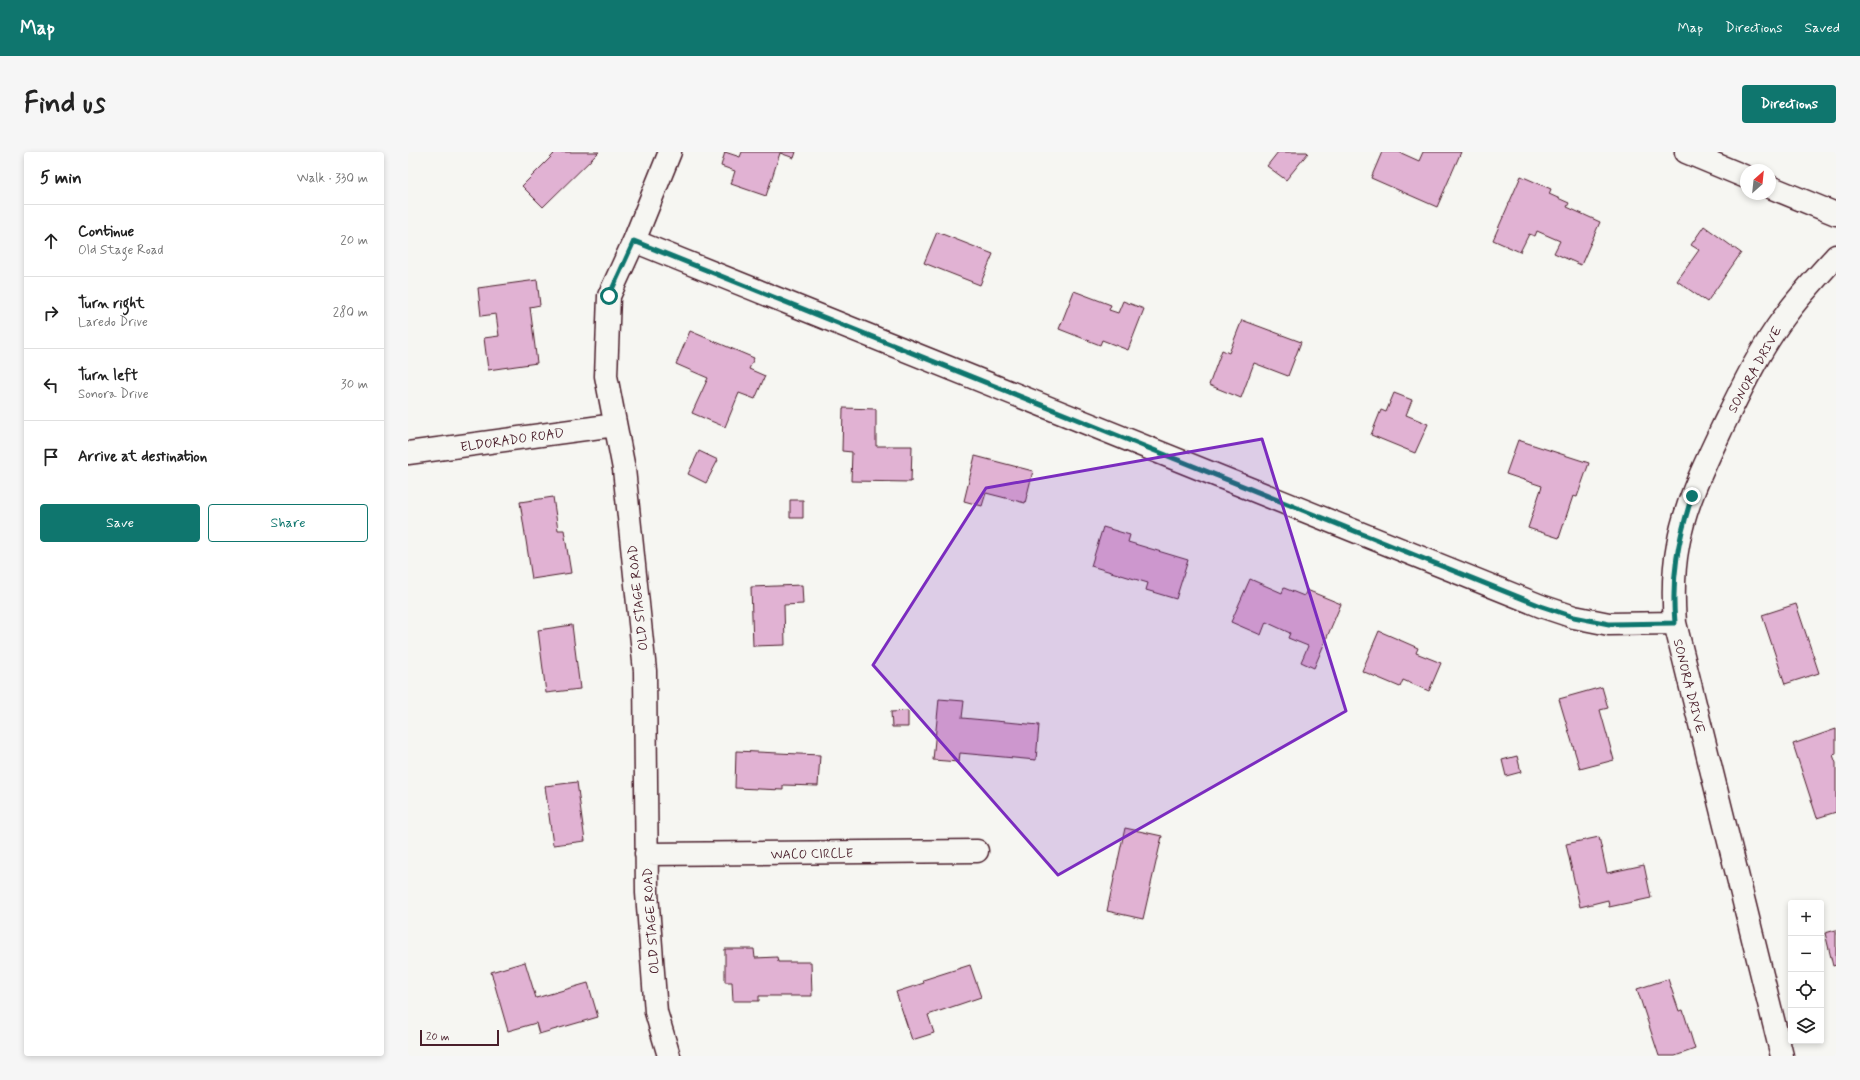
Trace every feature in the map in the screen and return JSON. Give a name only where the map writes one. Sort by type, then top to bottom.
[{"type":"street","name":"OLD STAGE ROAD","points":[[668,1056],[656,1012],[647,893],[645,671],[624,469],[606,376],[609,296],[634,241],[670,152]]},
{"type":"street","points":[[1686,152],[1740,174]]},
{"type":"street","points":[[1776,189],[1836,214]]},
{"type":"street","points":[[634,241],[1541,606],[1574,617],[1609,624],[1675,623]]},
{"type":"street","name":"SONORA DRIVE","points":[[1782,1056],[1675,623],[1673,596],[1678,544],[1688,508],[1703,468],[1738,395],[1761,352],[1785,316],[1836,256]]},
{"type":"street","name":"ELDORADO ROAD","points":[[408,453],[615,425]]},
{"type":"street","name":"WACO CIRCLE","points":[[646,854],[977,851]]},
{"type":"highlighted area","points":[[1262,439],[1346,711],[1058,875],[873,665],[986,488]]},
{"type":"building","points":[[551,152],[599,152],[543,207],[522,186],[554,154]]},
{"type":"building","points":[[725,152],[740,157],[742,152],[796,152],[794,158],[780,153],[766,196],[731,184],[735,171],[721,166]]},
{"type":"building","points":[[1278,152],[1308,153],[1286,180],[1267,166]]},
{"type":"building","points":[[1382,152],[1399,152],[1419,161],[1423,152],[1461,152],[1437,207],[1371,178]]},
{"type":"building","points":[[1521,176],[1551,189],[1549,194],[1569,203],[1567,207],[1600,222],[1581,265],[1554,253],[1560,241],[1537,231],[1535,236],[1529,234],[1520,252],[1493,240]]},
{"type":"building","points":[[1704,226],[1741,253],[1707,302],[1677,281],[1699,250],[1691,245]]},
{"type":"building","points":[[937,232],[993,254],[980,285],[924,263]]},
{"type":"building","points":[[537,280],[540,305],[530,307],[537,363],[488,370],[484,338],[499,336],[496,314],[481,316],[478,288]]},
{"type":"building","points":[[1074,291],[1111,305],[1109,310],[1118,313],[1123,301],[1144,309],[1128,350],[1102,340],[1100,345],[1059,329]]},
{"type":"building","points":[[1242,320],[1301,342],[1288,376],[1254,363],[1241,398],[1209,385],[1222,350],[1229,353]]},
{"type":"building","points":[[690,331],[754,358],[749,369],[765,376],[755,399],[739,393],[725,427],[692,413],[708,378],[676,364]]},
{"type":"building","points":[[1394,393],[1412,400],[1406,415],[1428,424],[1415,453],[1371,435],[1381,410],[1386,412]]},
{"type":"building","points":[[843,408],[876,409],[876,446],[912,446],[911,482],[851,481],[852,452],[842,451]]},
{"type":"building","points":[[1518,440],[1589,463],[1577,497],[1573,496],[1559,538],[1528,528],[1542,486],[1506,474]]},
{"type":"building","points":[[699,451],[718,460],[706,483],[688,474]]},
{"type":"building","points":[[975,456],[1033,471],[1025,503],[986,493],[982,506],[964,501]]},
{"type":"building","points":[[553,497],[558,530],[564,530],[571,573],[532,579],[520,502]]},
{"type":"building","points":[[790,500],[803,500],[803,518],[790,518]]},
{"type":"building","points":[[1103,527],[1130,535],[1128,542],[1188,560],[1176,599],[1146,590],[1148,583],[1091,566]]},
{"type":"building","points":[[1250,579],[1282,593],[1284,588],[1304,596],[1307,590],[1341,604],[1314,668],[1301,662],[1308,646],[1288,638],[1290,633],[1266,622],[1261,635],[1231,622]]},
{"type":"building","points":[[802,585],[803,604],[784,605],[785,645],[753,646],[751,587]]},
{"type":"building","points":[[1796,604],[1819,673],[1785,684],[1762,615]]},
{"type":"building","points":[[572,625],[580,689],[546,693],[538,630]]},
{"type":"building","points":[[1379,631],[1418,648],[1416,653],[1441,663],[1429,691],[1403,680],[1400,687],[1362,671]]},
{"type":"building","points":[[1602,687],[1608,708],[1600,710],[1614,760],[1580,769],[1559,699]]},
{"type":"building","points":[[939,699],[964,701],[962,718],[1039,725],[1036,760],[960,753],[959,762],[933,760]]},
{"type":"building","points":[[908,711],[908,727],[892,727],[891,712]]},
{"type":"building","points":[[1836,729],[1836,754],[1833,755],[1836,763],[1836,812],[1817,818],[1793,744]]},
{"type":"building","points":[[736,751],[820,755],[818,786],[783,785],[783,790],[735,788]]},
{"type":"building","points":[[1517,756],[1521,772],[1506,776],[1502,760]]},
{"type":"building","points":[[577,782],[585,841],[553,845],[545,786]]},
{"type":"building","points":[[1125,828],[1162,836],[1143,919],[1107,911]]},
{"type":"building","points":[[1599,837],[1607,873],[1644,865],[1651,898],[1609,907],[1608,900],[1580,907],[1566,844]]},
{"type":"building","points":[[1836,930],[1836,965],[1833,966],[1825,933]]},
{"type":"building","points":[[725,949],[754,949],[755,958],[777,957],[778,962],[811,962],[812,996],[759,996],[759,1001],[733,1001],[732,982],[725,982]]},
{"type":"building","points":[[525,962],[536,998],[588,983],[598,1017],[539,1034],[536,1023],[508,1031],[491,972]]},
{"type":"building","points":[[970,965],[981,997],[928,1015],[934,1033],[912,1040],[896,992],[924,983],[923,980]]},
{"type":"building","points":[[1668,979],[1679,1011],[1683,1010],[1695,1049],[1675,1056],[1659,1056],[1637,989]]},
{"type":"route","points":[[609,296],[634,241],[1541,606],[1574,617],[1609,624],[1675,623],[1673,596],[1678,544],[1692,496]]}]
